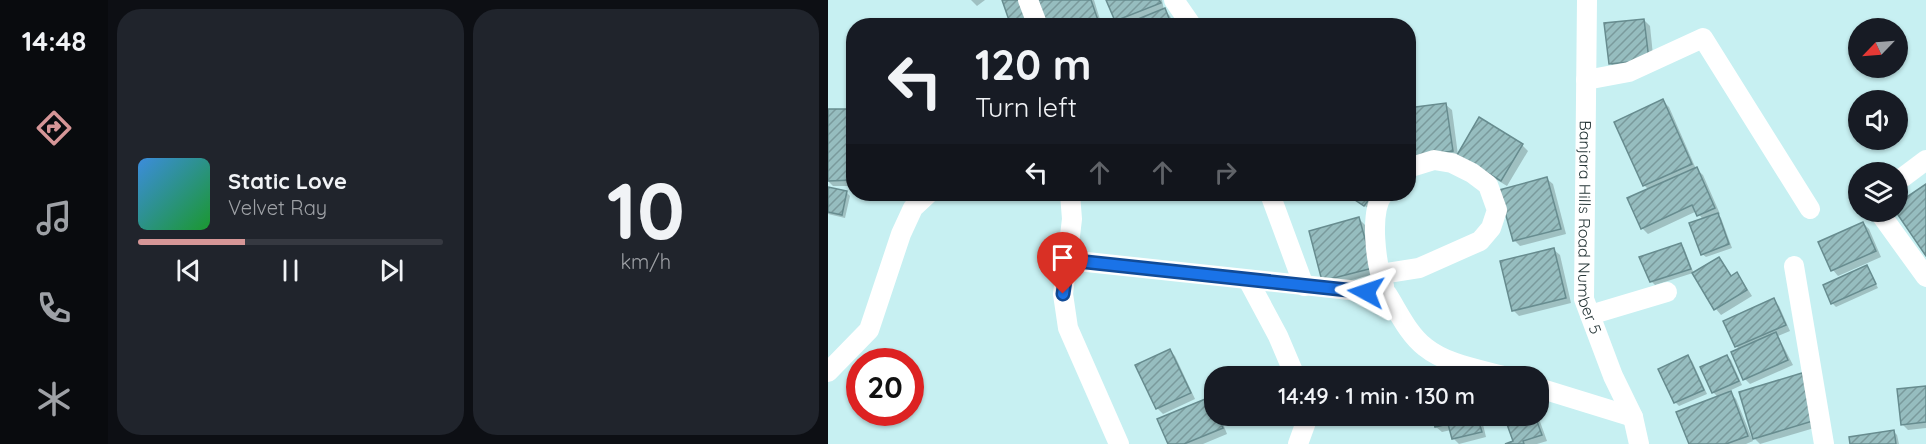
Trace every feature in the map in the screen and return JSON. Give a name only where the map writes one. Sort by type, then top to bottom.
[{"type":"street","points":[[1028,0],[1035,18]]},
{"type":"street","points":[[1174,0],[1186,18]]},
{"type":"street","name":"Banjara Hills Road Number 5","points":[[1587,0],[1584,299],[1613,376],[1633,417],[1639,444]]},
{"type":"street","points":[[1586,80],[1629,72],[1703,38],[1810,209]]},
{"type":"street","points":[[1381,274],[1419,268],[1480,241],[1491,228],[1497,210],[1488,185],[1472,173],[1452,163],[1434,160],[1416,166]]},
{"type":"street","points":[[1908,174],[1926,160]]},
{"type":"street","points":[[828,372],[869,330],[901,234],[913,208],[920,201]]},
{"type":"street","points":[[1071,201],[1072,219],[1063,294],[1068,328],[1119,444]]},
{"type":"street","points":[[1273,201],[1304,286]]},
{"type":"street","points":[[1378,201],[1374,231],[1381,274],[1387,294],[1412,333],[1424,347],[1445,359],[1469,366]]},
{"type":"street","points":[[1886,222],[1926,277]]},
{"type":"street","points":[[1068,260],[1387,294]]},
{"type":"street","points":[[1794,266],[1824,444]]},
{"type":"street","points":[[1248,280],[1278,336],[1291,366]]},
{"type":"street","points":[[1590,315],[1667,292]]},
{"type":"street","points":[[1549,391],[1633,417]]},
{"type":"street","points":[[1298,444],[1305,426]]},
{"type":"building","points":[[1002,0],[1024,0],[1030,18],[1008,18]]},
{"type":"building","points":[[1038,0],[1091,0],[1097,18],[1044,18]]},
{"type":"building","points":[[1106,0],[1159,0],[1161,3],[1123,18],[1114,18]]},
{"type":"building","points":[[1165,8],[1169,18],[1141,18]]},
{"type":"building","points":[[1644,19],[1649,60],[1609,64],[1604,23]]},
{"type":"building","points":[[1663,99],[1692,164],[1643,186],[1614,122]]},
{"type":"building","points":[[1446,103],[1453,151],[1416,157],[1416,107]]},
{"type":"building","points":[[828,109],[846,109],[846,180],[828,181]]},
{"type":"building","points":[[1479,117],[1523,144],[1501,181],[1457,155]]},
{"type":"building","points":[[1697,167],[1715,208],[1697,216],[1692,205],[1641,229],[1627,198]]},
{"type":"building","points":[[1547,177],[1561,229],[1513,241],[1499,190]]},
{"type":"building","points":[[1926,184],[1926,256],[1903,222],[1908,222],[1908,196]]},
{"type":"building","points":[[828,187],[846,191],[842,215],[828,212]]},
{"type":"building","points":[[1356,201],[1368,201],[1364,206]]},
{"type":"building","points":[[1718,213],[1729,244],[1701,255],[1689,223]]},
{"type":"building","points":[[1359,217],[1373,268],[1322,281],[1309,231]]},
{"type":"building","points":[[1863,222],[1876,251],[1831,271],[1818,242]]},
{"type":"building","points":[[1681,243],[1691,269],[1650,282],[1639,257]]},
{"type":"building","points":[[1554,248],[1566,298],[1512,311],[1500,261]]},
{"type":"building","points":[[1719,257],[1731,276],[1737,272],[1747,290],[1714,310],[1692,273]]},
{"type":"building","points":[[1867,265],[1876,284],[1831,304],[1823,285]]},
{"type":"building","points":[[1774,298],[1786,325],[1735,347],[1723,321]]},
{"type":"building","points":[[1776,332],[1788,360],[1743,380],[1731,352]]},
{"type":"building","points":[[1170,349],[1191,393],[1156,409],[1135,365]]},
{"type":"building","points":[[1688,355],[1704,390],[1674,403],[1658,369]]},
{"type":"building","points":[[1727,355],[1739,381],[1712,393],[1700,367]]},
{"type":"building","points":[[1802,373],[1816,420],[1753,439],[1739,392]]},
{"type":"building","points":[[1926,386],[1926,422],[1901,425],[1897,389]]},
{"type":"building","points":[[1731,391],[1748,436],[1726,444],[1689,444],[1676,412]]},
{"type":"building","points":[[1204,399],[1204,426],[1222,426],[1223,428],[1184,444],[1168,444],[1157,419]]},
{"type":"building","points":[[1449,426],[1480,426],[1482,432],[1452,439]]},
{"type":"building","points":[[1508,426],[1539,426],[1542,435],[1523,441],[1524,444],[1505,444],[1513,441]]},
{"type":"building","points":[[1894,430],[1896,444],[1850,444],[1849,437]]},
{"type":"route","points":[[1063,294],[1068,260],[1366,292]]}]
